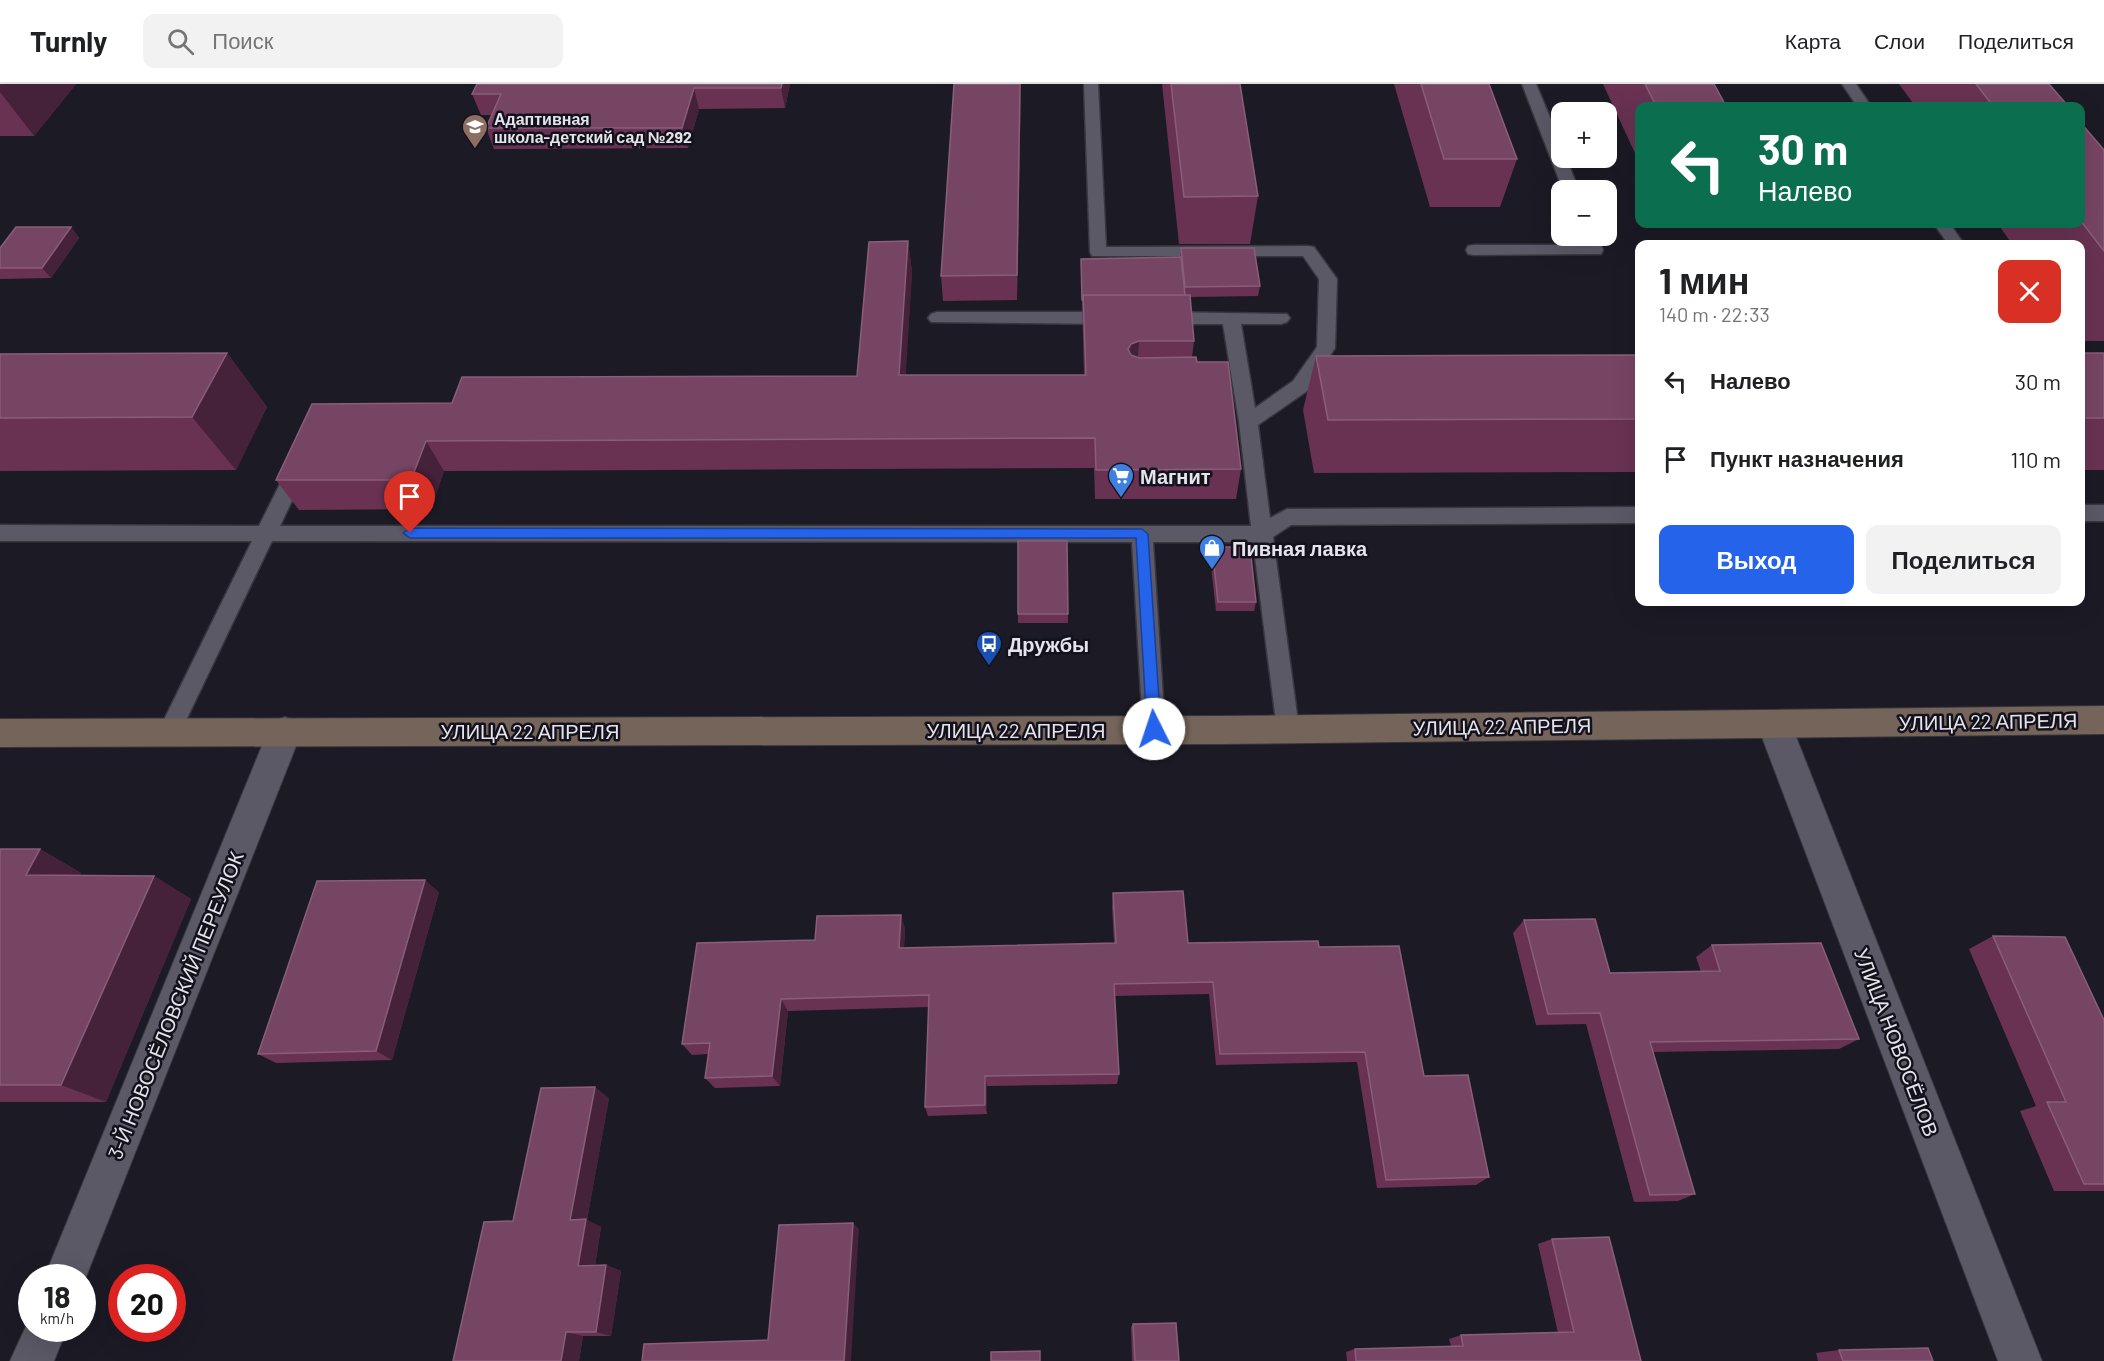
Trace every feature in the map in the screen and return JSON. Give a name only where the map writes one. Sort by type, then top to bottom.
[{"type":"main road","name":"УЛИЦА 22 АПРЕЛЯ","points":[[0,733],[1288,729],[2104,720]]},
{"type":"street","name":"УЛИЦА НОВОСЁЛОВ","points":[[1774,724],[2020,1361]]},
{"type":"street","name":"3-Й НОВОСЁЛОВСКИЙ ПЕРЕУЛОК","points":[[71,1264],[285,731]]},
{"type":"street","points":[[32,1361],[40,1342]]},
{"type":"lane","points":[[1091,84],[1098,252],[1308,251],[1328,279],[1326,348],[1300,386],[1248,422]]},
{"type":"lane","points":[[1529,84],[1568,180]]},
{"type":"lane","points":[[1849,84],[1861,102]]},
{"type":"lane","points":[[1474,250],[1595,250],[1593,246]]},
{"type":"lane","points":[[937,318],[1125,318]]},
{"type":"lane","points":[[1149,318],[1281,318]]},
{"type":"lane","points":[[1232,318],[1248,422],[1288,729]]},
{"type":"lane","points":[[1218,380],[1241,379]]},
{"type":"lane","points":[[169,732],[268,533],[305,452]]},
{"type":"lane","points":[[2085,513],[2104,513]]},
{"type":"lane","points":[[0,534],[1262,534],[1287,517],[1635,515]]},
{"type":"lane","points":[[1142,534],[1154,729]]},
{"type":"building","points":[[477,84],[782,84],[781,88],[694,88],[682,128],[486,128],[501,94],[472,94]]},
{"type":"building","points":[[954,84],[1020,84],[1017,275],[941,276]]},
{"type":"building","points":[[1171,84],[1240,84],[1258,196],[1184,197]]},
{"type":"building","points":[[1421,84],[1489,84],[1517,159],[1444,159]]},
{"type":"building","points":[[1645,84],[1714,84],[1724,102],[1654,102]]},
{"type":"building","points":[[1976,84],[2049,84],[2065,102],[1990,102]]},
{"type":"building","points":[[2085,128],[2104,150],[2104,251],[2085,226]]},
{"type":"building","points":[[16,227],[71,227],[42,268],[0,268],[0,248]]},
{"type":"building","points":[[908,241],[899,375],[1086,375],[1083,295],[1190,295],[1194,341],[1139,341],[1131,344],[1128,349],[1131,355],[1139,358],[1196,357],[1197,362],[1228,362],[1241,469],[1096,470],[1095,438],[426,441],[411,480],[276,480],[312,404],[452,403],[462,377],[857,376],[869,242]]},
{"type":"building","points":[[1181,248],[1254,248],[1260,286],[1185,287]]},
{"type":"building","points":[[1181,257],[1185,295],[1083,295],[1082,300],[1081,259]]},
{"type":"building","points":[[227,353],[192,417],[0,418],[0,354]]},
{"type":"building","points":[[2085,353],[2104,353],[2104,418],[2085,418]]},
{"type":"building","points":[[1635,355],[1635,419],[1328,420],[1316,356]]},
{"type":"building","points":[[1018,541],[1067,541],[1068,614],[1018,614]]},
{"type":"building","points":[[1212,547],[1250,547],[1256,602],[1218,602]]},
{"type":"building","points":[[0,849],[40,849],[26,875],[154,876],[61,1085],[0,1085]]},
{"type":"building","points":[[425,880],[376,1051],[258,1054],[317,881]]},
{"type":"building","points":[[1183,891],[1188,943],[1318,941],[1319,947],[1399,946],[1424,1076],[1468,1075],[1489,1177],[1386,1180],[1365,1052],[1220,1054],[1213,982],[1114,984],[1119,1074],[985,1076],[985,1105],[925,1107],[929,995],[781,999],[772,1076],[705,1078],[710,1043],[682,1044],[697,943],[815,940],[817,916],[901,915],[899,948],[1116,943],[1113,893]]},
{"type":"building","points":[[1595,919],[1610,973],[1720,971],[1712,945],[1821,943],[1859,1039],[1650,1042],[1695,1194],[1650,1195],[1600,1013],[1548,1014],[1524,920]]},
{"type":"building","points":[[1993,936],[2065,937],[2104,1020],[2104,1184],[2084,1184],[2047,1102],[2066,1102]]},
{"type":"building","points":[[595,1087],[570,1220],[586,1219],[578,1266],[606,1265],[596,1332],[566,1332],[561,1361],[453,1361],[484,1222],[513,1221],[541,1088]]},
{"type":"building","points":[[853,1223],[844,1361],[642,1361],[644,1344],[768,1340],[779,1225]]},
{"type":"building","points":[[1609,1237],[1641,1361],[1356,1361],[1355,1349],[1463,1346],[1461,1335],[1574,1332],[1552,1239]]},
{"type":"building","points":[[1176,1323],[1179,1361],[1135,1361],[1133,1324]]},
{"type":"building","points":[[1928,1348],[1933,1361],[1843,1361],[1839,1350]]},
{"type":"building","points":[[1040,1351],[1040,1361],[991,1361],[991,1352]]},
{"type":"place","name":"Адаптивная школа-детский сад №292","points":[[475,150]]},
{"type":"place","name":"Магнит","points":[[1121,499]]},
{"type":"place","name":"Пивная лавка","points":[[1212,571]]},
{"type":"place","name":"Дружбы","points":[[989,667]]},
{"type":"route","points":[[410,533],[1142,534],[1154,729]]}]
